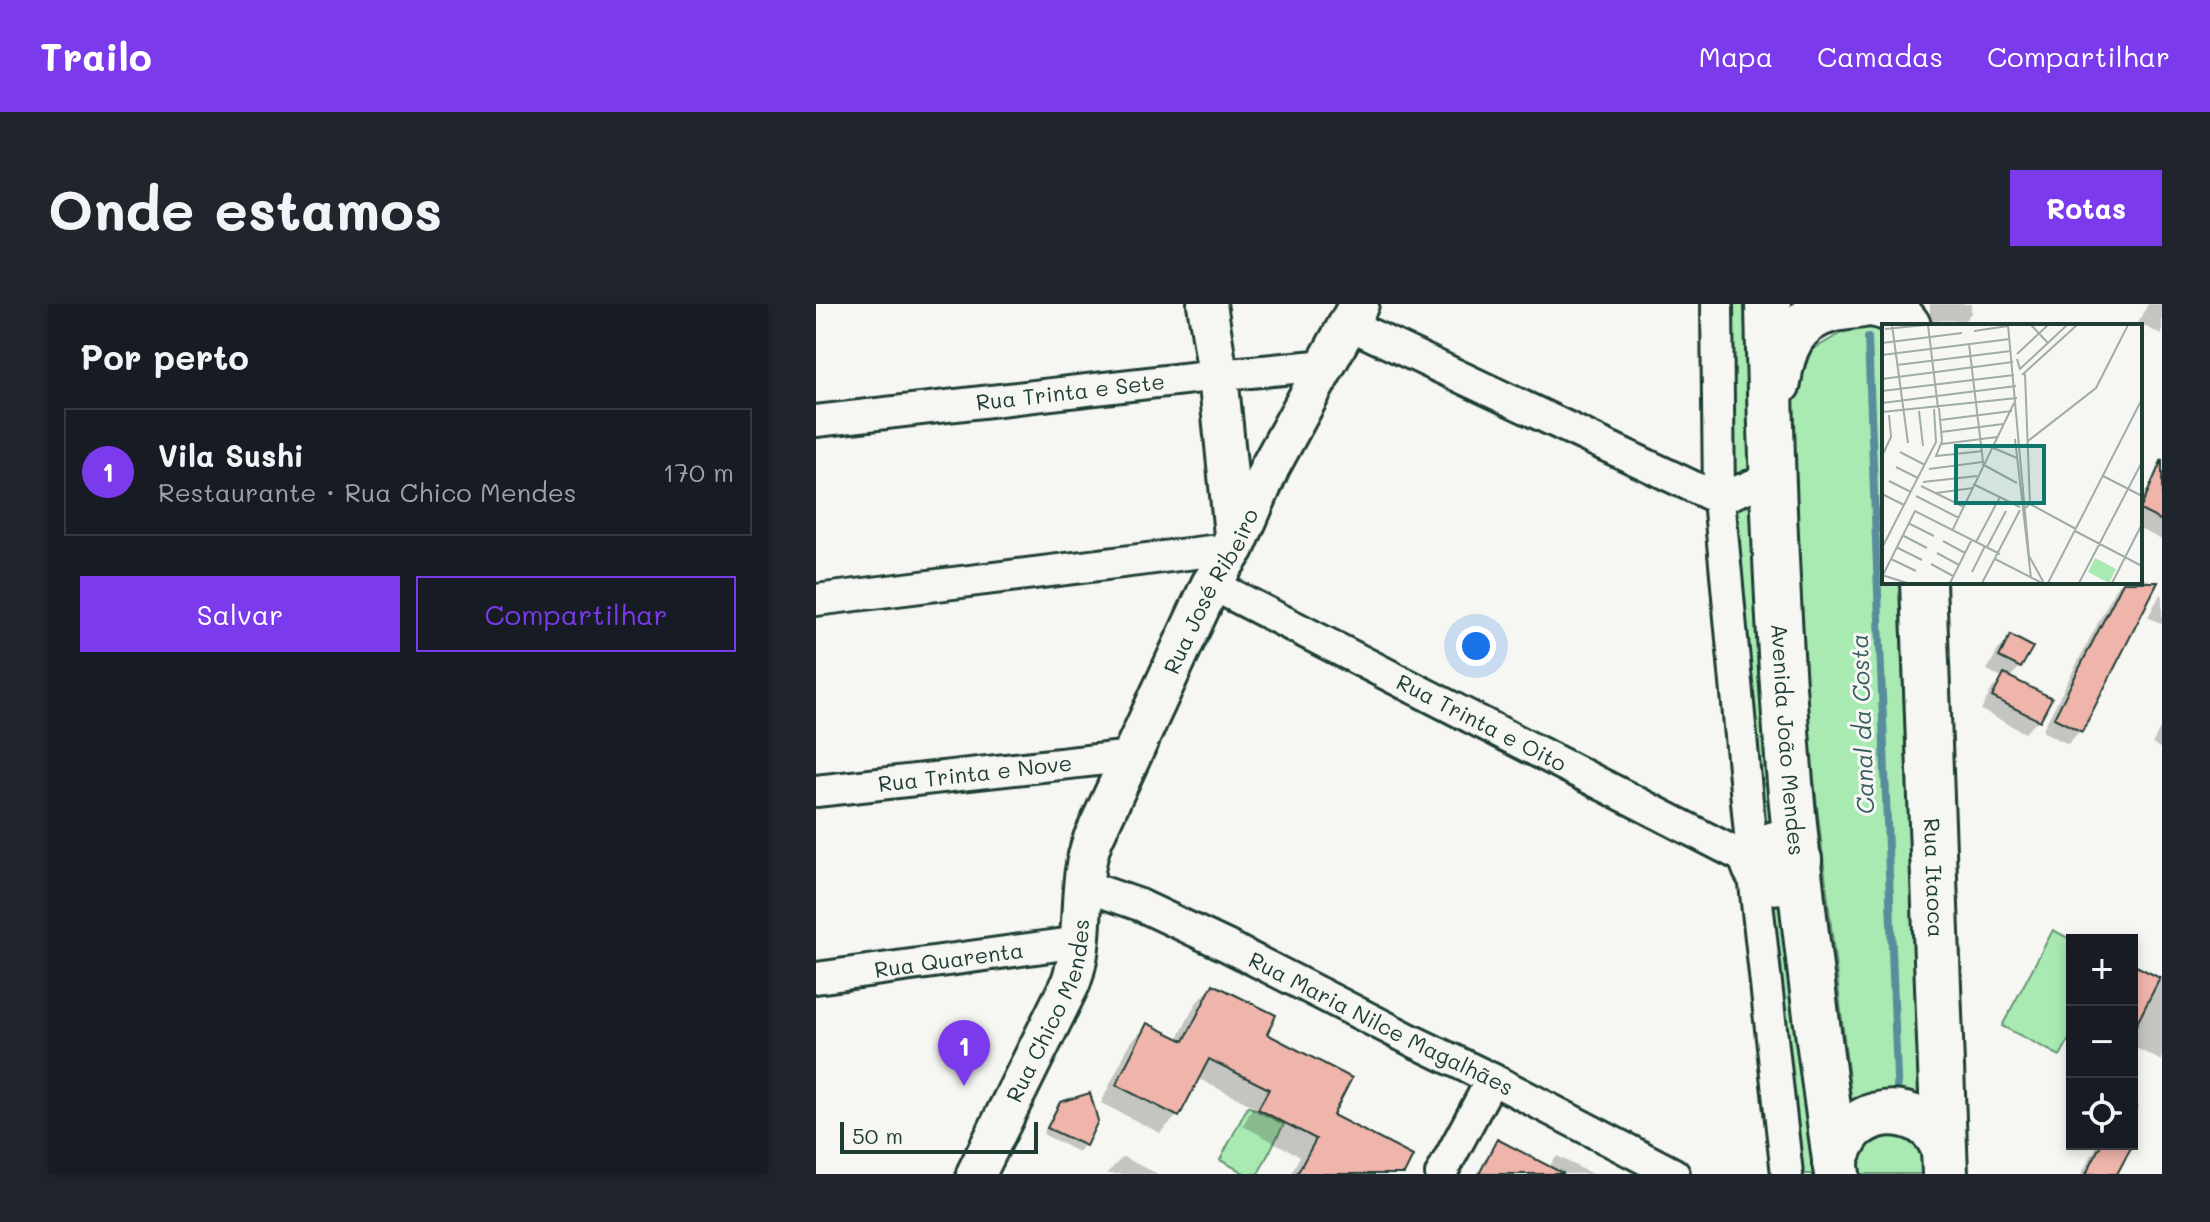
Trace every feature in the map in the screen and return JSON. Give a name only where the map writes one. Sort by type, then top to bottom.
[{"type":"main road","name":"Avenida João Mendes","points":[[1768,304],[1770,433],[1782,670],[1776,862],[1836,1168]]},
{"type":"main road","points":[[1918,324],[1921,304]]},
{"type":"main road","points":[[1770,433],[1779,367],[1787,343],[1804,323],[1828,310],[1850,305],[1888,308],[1906,324]]},
{"type":"main road","name":"Rua Itaoca","points":[[1923,584],[1944,1163]]},
{"type":"main road","points":[[1836,1168],[1844,1140],[1854,1128],[1882,1113],[1906,1114],[1921,1120],[1938,1137],[1944,1163]]},
{"type":"street","points":[[816,600],[1235,548],[1218,375],[1207,304]]},
{"type":"street","name":"Avenida João Mendes","points":[[1717,304],[1719,499],[1776,862],[1787,1174]]},
{"type":"street","points":[[1353,314],[1719,499],[1772,477]]},
{"type":"street","name":"Rua José Ribeiro","points":[[1082,885],[1093,839],[1211,584],[1235,548],[1270,467],[1353,314]]},
{"type":"street","name":"Rua Trinta e Sete","points":[[816,421],[1327,365]]},
{"type":"street","name":"Rua Trinta e Oito","points":[[1211,584],[1776,862]]},
{"type":"street","name":"Rua Trinta e Nove","points":[[816,791],[1132,756]]},
{"type":"street","name":"Rua Chico Mendes","points":[[976,1174],[1071,982],[1079,954],[1082,885]]},
{"type":"street","name":"Rua Maria Nilce Magalhães","points":[[1082,885],[1140,905],[1492,1079],[1674,1174]]},
{"type":"street","name":"Rua Quarenta","points":[[816,978],[1080,942]]},
{"type":"street","points":[[1441,1174],[1492,1079]]},
{"type":"green space","points":[[1728,304],[1750,304],[1751,466],[1741,475],[1732,473]]},
{"type":"green space","points":[[1862,326],[1882,328],[1882,584],[1899,584],[1922,1174],[1860,1174],[1805,703],[1798,595],[1793,383],[1807,353],[1843,332]]},
{"type":"green space","points":[[1746,501],[1752,504],[1778,827],[1762,837],[1734,516]]},
{"type":"green space","points":[[1779,893],[1818,1174],[1803,1174],[1771,895]]},
{"type":"green space","points":[[2053,930],[2066,937],[2066,1045],[2060,1056],[2002,1026]]},
{"type":"green space","points":[[1248,1106],[1284,1124],[1258,1174],[1246,1174],[1220,1160]]},
{"type":"building","points":[[2162,459],[2162,521],[2142,511]]},
{"type":"building","points":[[2158,582],[2082,732],[2054,718],[2122,584]]},
{"type":"building","points":[[2010,635],[2033,647],[2021,668],[1999,657]]},
{"type":"building","points":[[2004,674],[2052,698],[2040,721],[1992,697]]},
{"type":"building","points":[[2138,967],[2160,978],[2138,1021]]},
{"type":"building","points":[[1213,984],[1276,1015],[1267,1034],[1352,1078],[1333,1115],[1413,1156],[1404,1174],[1297,1174],[1316,1139],[1258,1109],[1269,1089],[1209,1059],[1179,1117],[1116,1085],[1147,1023],[1184,1041]]},
{"type":"building","points":[[1090,1093],[1098,1121],[1086,1146],[1047,1128],[1060,1102]]},
{"type":"building","points":[[1497,1139],[1564,1174],[1479,1174]]},
{"type":"building","points":[[2098,1150],[2130,1150],[2117,1174],[2086,1174]]},
{"type":"waterway","name":"Canal da Costa","points":[[1868,338],[1898,1103]]},
{"type":"place","name":"Vila Sushi","points":[[964,1086]]}]
